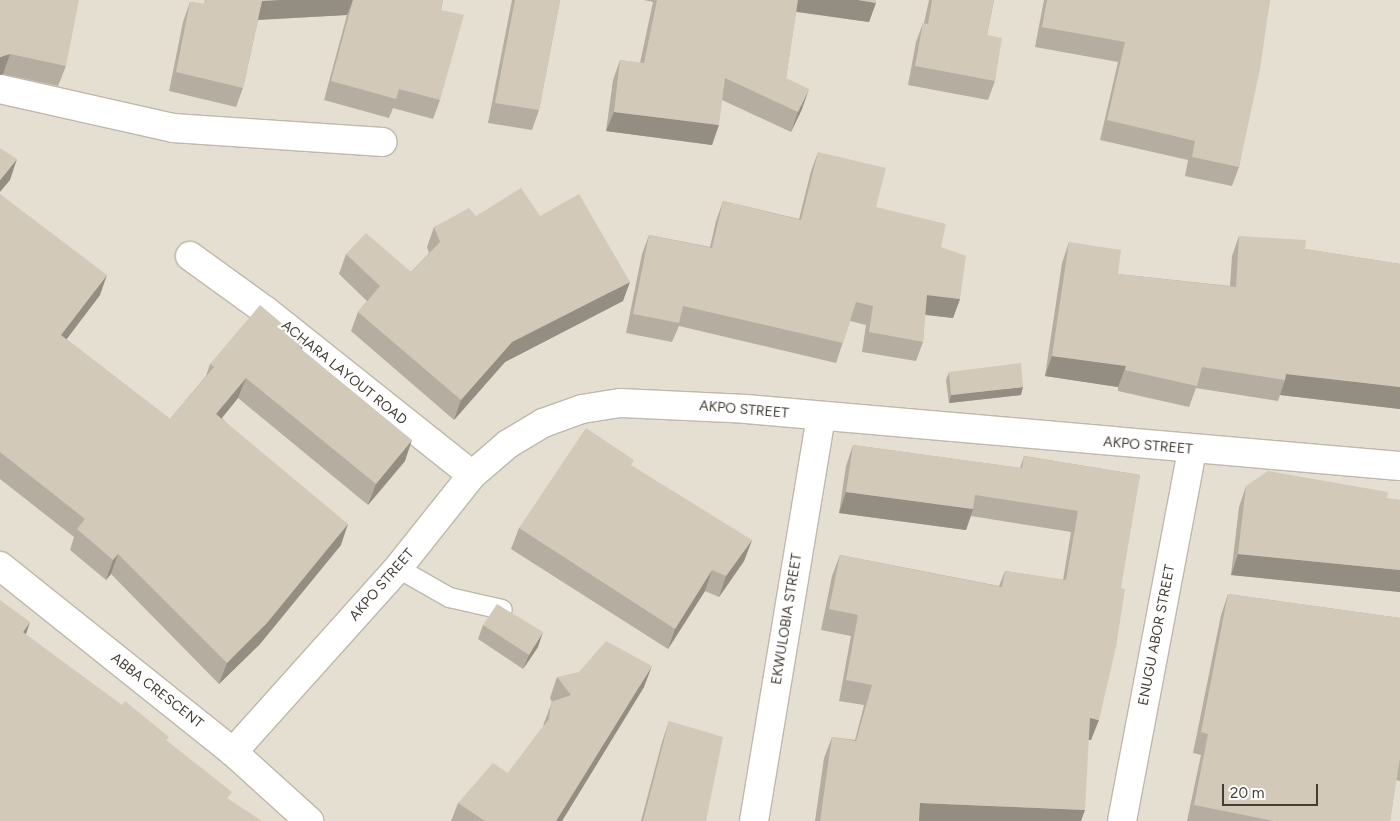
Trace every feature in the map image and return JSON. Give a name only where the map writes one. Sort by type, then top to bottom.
[{"type":"street","points":[[0,89],[173,128],[383,142]]},
{"type":"street","name":"ACHARA LAYOUT ROAD","points":[[190,256],[266,311],[472,476]]},
{"type":"street","name":"AKPO STREET","points":[[233,752],[398,568],[472,476],[508,444],[543,423],[582,409],[621,403],[655,403],[1400,466]]},
{"type":"street","name":"EKWULOBIA STREET","points":[[754,821],[821,417]]},
{"type":"street","name":"ENUGU ABOR STREET","points":[[1122,821],[1192,449]]},
{"type":"street","name":"ABBA CRESCENT","points":[[0,566],[233,752],[310,821]]},
{"type":"lane","points":[[398,568],[449,597],[502,609]]},
{"type":"shaded area","points":[[0,0],[1400,0],[1400,821],[0,821]]},
{"type":"building","points":[[0,0],[79,0],[66,66],[10,54],[0,57]]},
{"type":"building","points":[[206,0],[279,0],[262,1],[243,88],[176,72],[190,2],[204,4]]},
{"type":"building","points":[[353,0],[443,0],[441,10],[464,15],[440,100],[399,89],[396,99],[331,81]]},
{"type":"building","points":[[515,0],[560,0],[539,110],[495,103]]},
{"type":"building","points":[[657,0],[798,0],[786,78],[809,89],[798,112],[725,78],[719,125],[614,112],[620,60],[644,63]]},
{"type":"building","points":[[858,0],[876,0],[876,3]]},
{"type":"building","points":[[932,0],[994,0],[987,35],[1002,38],[995,81],[915,66],[923,23],[928,24]]},
{"type":"building","points":[[1047,0],[1270,0],[1260,69],[1239,167],[1192,157],[1195,141],[1107,120],[1125,42],[1042,27]]},
{"type":"building","points":[[0,148],[17,159],[0,180]]},
{"type":"building","points":[[818,152],[886,168],[876,207],[946,224],[941,247],[966,256],[960,299],[927,295],[923,342],[869,332],[873,306],[856,302],[843,343],[683,306],[679,323],[633,314],[649,235],[712,248],[723,201],[801,220]]},
{"type":"building","points":[[521,188],[540,216],[579,194],[630,282],[512,342],[461,400],[358,312],[380,286],[346,254],[366,233],[411,272],[440,242],[434,227],[469,208],[476,216]]},
{"type":"building","points":[[0,194],[107,275],[61,335],[170,419],[214,367],[210,364],[260,305],[304,342],[300,348],[412,440],[376,484],[246,378],[216,414],[348,524],[267,623],[227,663],[118,554],[113,560],[77,529],[85,519],[0,452]]},
{"type":"building","points":[[1239,236],[1306,240],[1305,249],[1400,264],[1400,387],[1286,374],[1285,380],[1202,367],[1197,386],[1125,370],[1126,366],[1052,356],[1069,242],[1121,250],[1118,274],[1236,287]]},
{"type":"building","points":[[1021,363],[1023,387],[951,395],[949,372]]},
{"type":"building","points":[[586,428],[634,460],[631,465],[752,540],[726,576],[712,570],[675,629],[519,528]]},
{"type":"building","points":[[853,445],[1022,468],[1024,456],[1140,475],[1121,588],[1125,589],[1116,647],[1099,720],[1090,718],[1085,810],[920,803],[919,821],[820,821],[832,737],[856,741],[872,685],[846,680],[858,615],[829,609],[840,555],[1002,587],[1005,571],[1066,580],[1078,511],[975,495],[973,509],[846,492]]},
{"type":"building","points":[[1268,471],[1388,492],[1387,498],[1400,500],[1400,570],[1238,554],[1246,486]]},
{"type":"building","points":[[1228,594],[1400,618],[1400,758],[1390,821],[1274,821],[1194,805],[1208,734],[1201,732]]},
{"type":"building","points":[[0,600],[30,622],[23,632],[122,705],[125,701],[169,737],[166,740],[232,792],[227,798],[262,821],[0,821]]},
{"type":"building","points":[[497,604],[543,632],[529,655],[483,625]]},
{"type":"building","points":[[606,641],[652,666],[556,821],[485,821],[458,803],[493,763],[508,773],[549,719],[551,702],[571,695],[557,677],[579,672]]},
{"type":"building","points":[[669,721],[723,737],[706,821],[643,821]]}]
